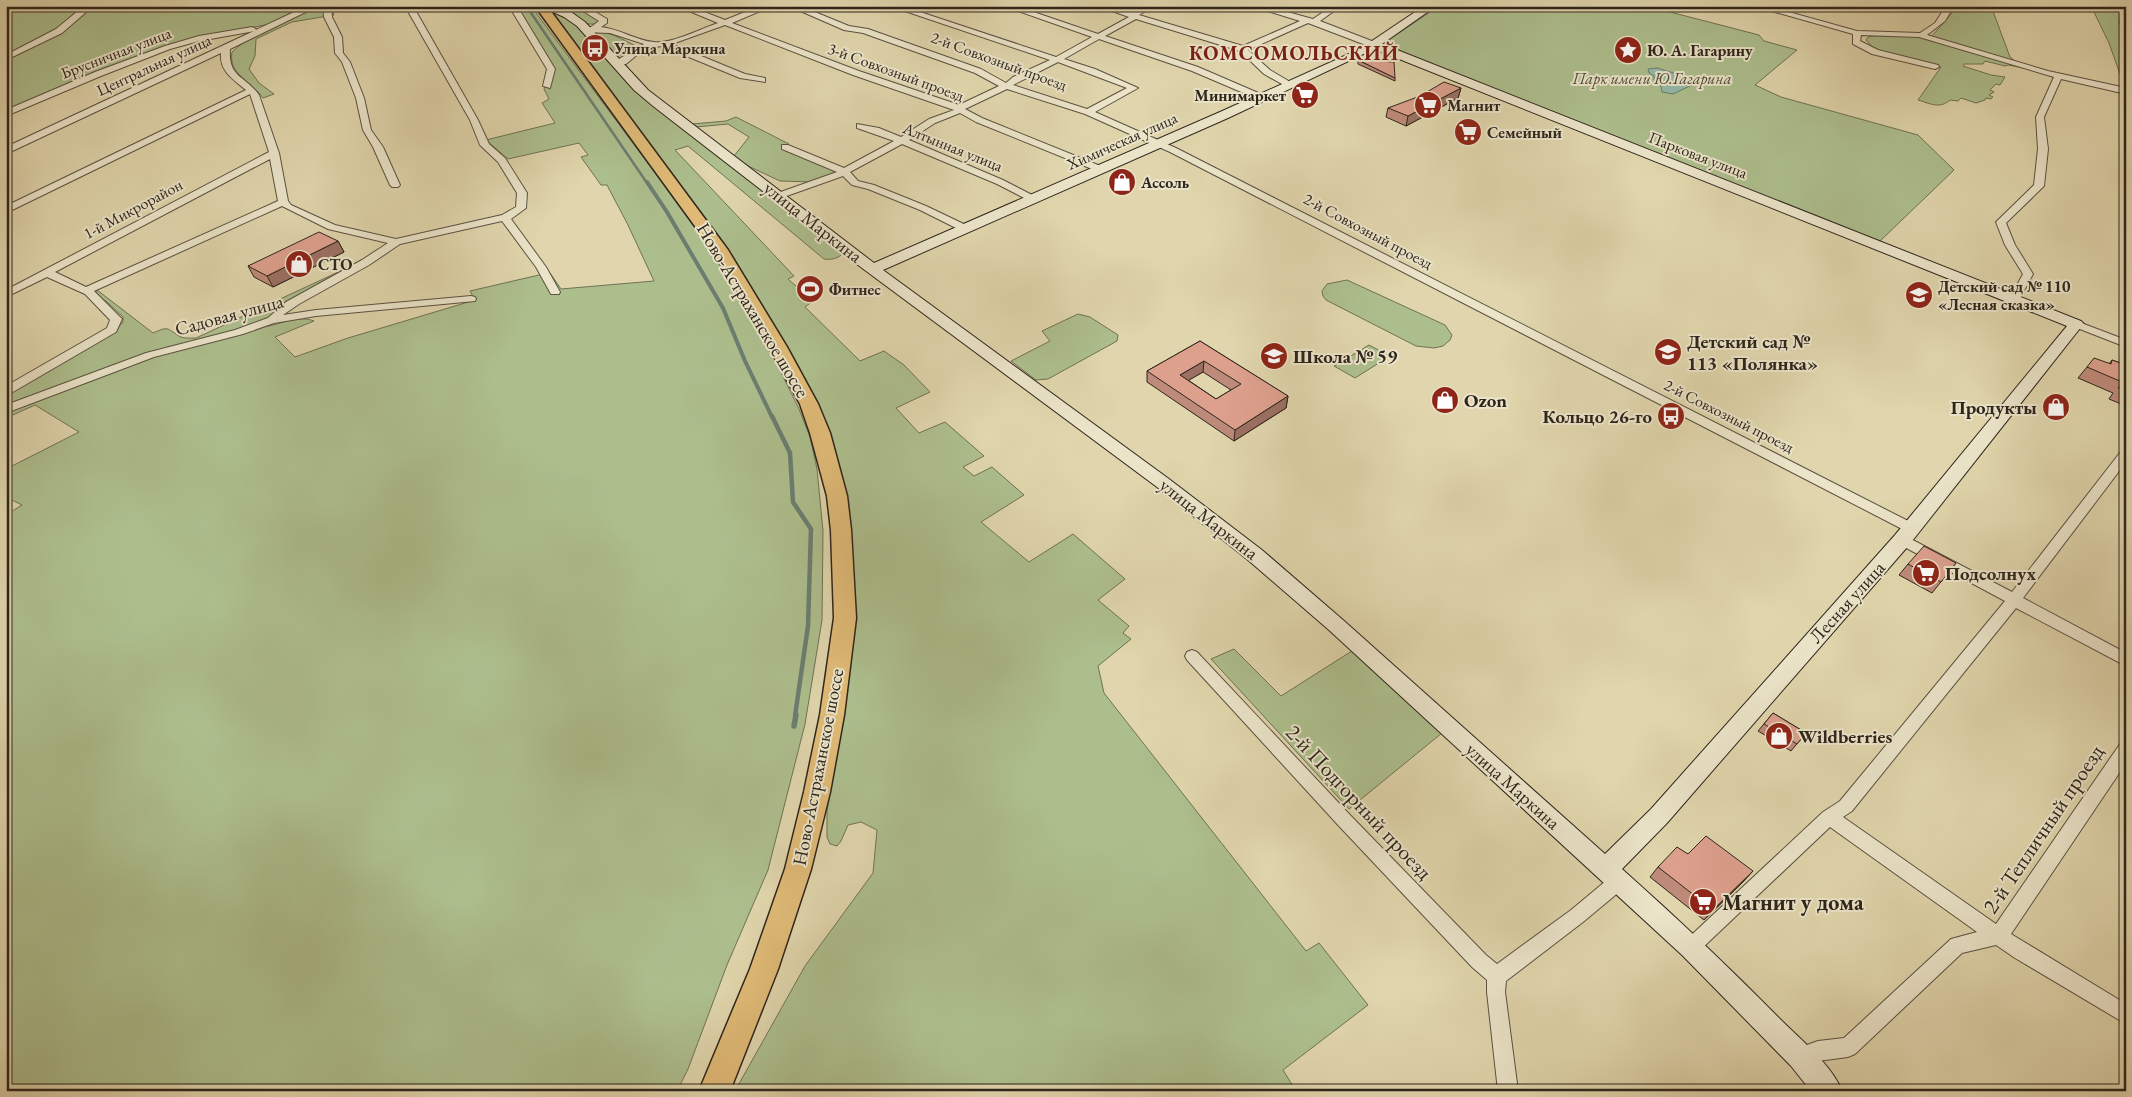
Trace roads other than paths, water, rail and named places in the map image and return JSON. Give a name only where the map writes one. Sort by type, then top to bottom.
[{"type":"main road","name":"Ново-Астраханское шоссе","points":[[542,7],[720,250],[778,347],[809,404],[820,433],[837,496],[841,530],[845,618],[832,715],[821,773],[795,878],[764,969],[714,1091]]},
{"type":"street","points":[[6,58],[60,31],[89,6]]},
{"type":"street","name":"Центральная улица","points":[[6,150],[226,49],[314,6]]},
{"type":"street","points":[[327,6],[328,17],[338,38],[340,53],[346,62],[360,98],[367,130],[378,147],[395,185]]},
{"type":"street","points":[[272,320],[277,313],[396,242],[484,221],[505,218],[515,213],[522,204],[522,193],[502,160],[485,145],[474,120],[409,6]]},
{"type":"street","points":[[513,6],[551,70],[547,86]]},
{"type":"street","points":[[579,6],[604,21],[590,29]]},
{"type":"street","name":"3-й Совхозный проезд","points":[[681,6],[721,23],[856,73],[954,106],[1100,169]]},
{"type":"street","points":[[617,64],[623,62],[642,47],[651,44],[664,44],[768,6]]},
{"type":"street","name":"2-й Совхозный проезд","points":[[793,6],[847,28],[865,31],[978,71],[1007,86],[1088,112],[1159,144],[1906,534],[2014,600],[2126,660]]},
{"type":"street","points":[[894,6],[1092,71],[1134,88],[1088,112]]},
{"type":"street","points":[[1008,6],[1203,72],[1260,97]]},
{"type":"street","points":[[1102,6],[1243,50],[1267,72],[1289,84]]},
{"type":"street","points":[[778,196],[834,177],[899,142],[932,121],[960,110],[966,104],[1007,86],[1016,79],[1056,60],[1150,6]]},
{"type":"street","name":"Парковая улица","points":[[1255,6],[1314,22],[1374,45],[1451,79],[2015,298],[2126,344]]},
{"type":"street","points":[[1314,22],[1337,6]]},
{"type":"street","name":"Химическая улица","points":[[873,269],[1159,144],[1374,45],[1432,6]]},
{"type":"street","points":[[1758,6],[1858,33],[1920,35],[1927,34],[1948,12],[1950,6]]},
{"type":"street","name":"улица Маркина","points":[[542,7],[560,9],[590,29],[637,87],[657,103],[873,269],[1162,483],[1255,555],[1336,625],[1691,947],[1800,1057],[1829,1091]]},
{"type":"street","points":[[1243,50],[1305,21]]},
{"type":"street","name":"Брусничная улица","points":[[6,113],[112,68],[179,44],[270,27]]},
{"type":"street","points":[[590,29],[613,31],[651,44]]},
{"type":"street","points":[[1858,33],[1856,42],[1876,52],[1935,67]]},
{"type":"street","points":[[1920,35],[1952,46],[2059,75],[2126,90]]},
{"type":"street","points":[[664,44],[743,76],[762,80]]},
{"type":"street","points":[[226,49],[225,62],[229,69],[236,78],[252,90],[274,153],[283,202],[296,211],[332,227],[396,242]]},
{"type":"street","points":[[2015,298],[2028,274],[2010,245],[2001,222],[2039,186],[2043,149],[2040,118],[2059,75]]},
{"type":"street","points":[[6,210],[252,90]]},
{"type":"street","name":"Алтынная улица","points":[[860,126],[876,130],[899,142],[1000,182],[1033,200]]},
{"type":"street","points":[[785,147],[843,171],[855,183],[872,187],[923,208],[966,229]]},
{"type":"street","name":"1-й Микрорайон","points":[[6,294],[274,153]]},
{"type":"street","points":[[85,291],[283,202]]},
{"type":"street","points":[[505,218],[542,267],[549,284],[555,292]]},
{"type":"street","points":[[6,392],[36,372],[112,330],[115,325],[116,319],[85,291],[46,272]]},
{"type":"street","name":"Садовая улица","points":[[6,409],[150,356],[239,332],[272,320],[316,312],[471,299]]},
{"type":"street","name":"Лесная улица","points":[[1612,875],[1659,816],[1906,534],[1981,444],[2076,324]]},
{"type":"street","points":[[1691,947],[1829,817],[1846,806],[2014,600],[2126,453]]},
{"type":"street","name":"2-й Подгорный проезд","points":[[1192,656],[1345,821],[1479,962],[1496,976]]},
{"type":"street","name":"2-й Тепличный проезд","points":[[1800,1057],[1818,1051],[1848,1047],[1957,945],[1999,936],[2126,749]]},
{"type":"street","points":[[1829,817],[2021,952],[2126,1015]]},
{"type":"street","points":[[1508,1091],[1496,992],[1496,976],[1577,916],[1612,875]]},
{"type":"waterway","points":[[529,10],[647,183]]},
{"type":"waterway","points":[[647,182],[667,212],[723,308],[745,361],[772,417]]},
{"type":"waterway","points":[[772,416],[790,453],[793,502],[811,529],[808,626],[795,716]]},
{"type":"waterway","points":[[794,726],[796,715]]},
{"type":"place","name":"Улица Маркина","points":[[595,48]]},
{"type":"place","name":"Ю. А. Гагарину","points":[[1628,50]]},
{"type":"place","name":"Минимаркет","points":[[1305,95]]},
{"type":"place","name":"Магнит","points":[[1428,105]]},
{"type":"place","name":"Семейный","points":[[1468,132]]},
{"type":"place","name":"Ассоль","points":[[1122,182]]},
{"type":"place","name":"СТО","points":[[299,264]]},
{"type":"place","name":"Фитнес","points":[[810,289]]},
{"type":"place","name":"Детский сад № 110 «Лесная сказка»","points":[[1919,295]]},
{"type":"place","name":"Детский сад № 113 «Полянка»","points":[[1668,352]]},
{"type":"place","name":"Школа № 59","points":[[1274,356]]},
{"type":"place","name":"Ozon","points":[[1445,400]]},
{"type":"place","name":"Продукты","points":[[2056,407]]},
{"type":"place","name":"Кольцо 26-го","points":[[1671,416]]},
{"type":"place","name":"Подсолнух","points":[[1926,573]]},
{"type":"place","name":"Wildberries","points":[[1779,736]]},
{"type":"place","name":"Магнит у дома","points":[[1703,902]]},
{"type":"district","name":"КОМСОМОЛЬСКИЙ","points":[[1294,53]]},
{"type":"park label","name":"Парк имени Ю.Гагарина","points":[[1652,78]]}]
